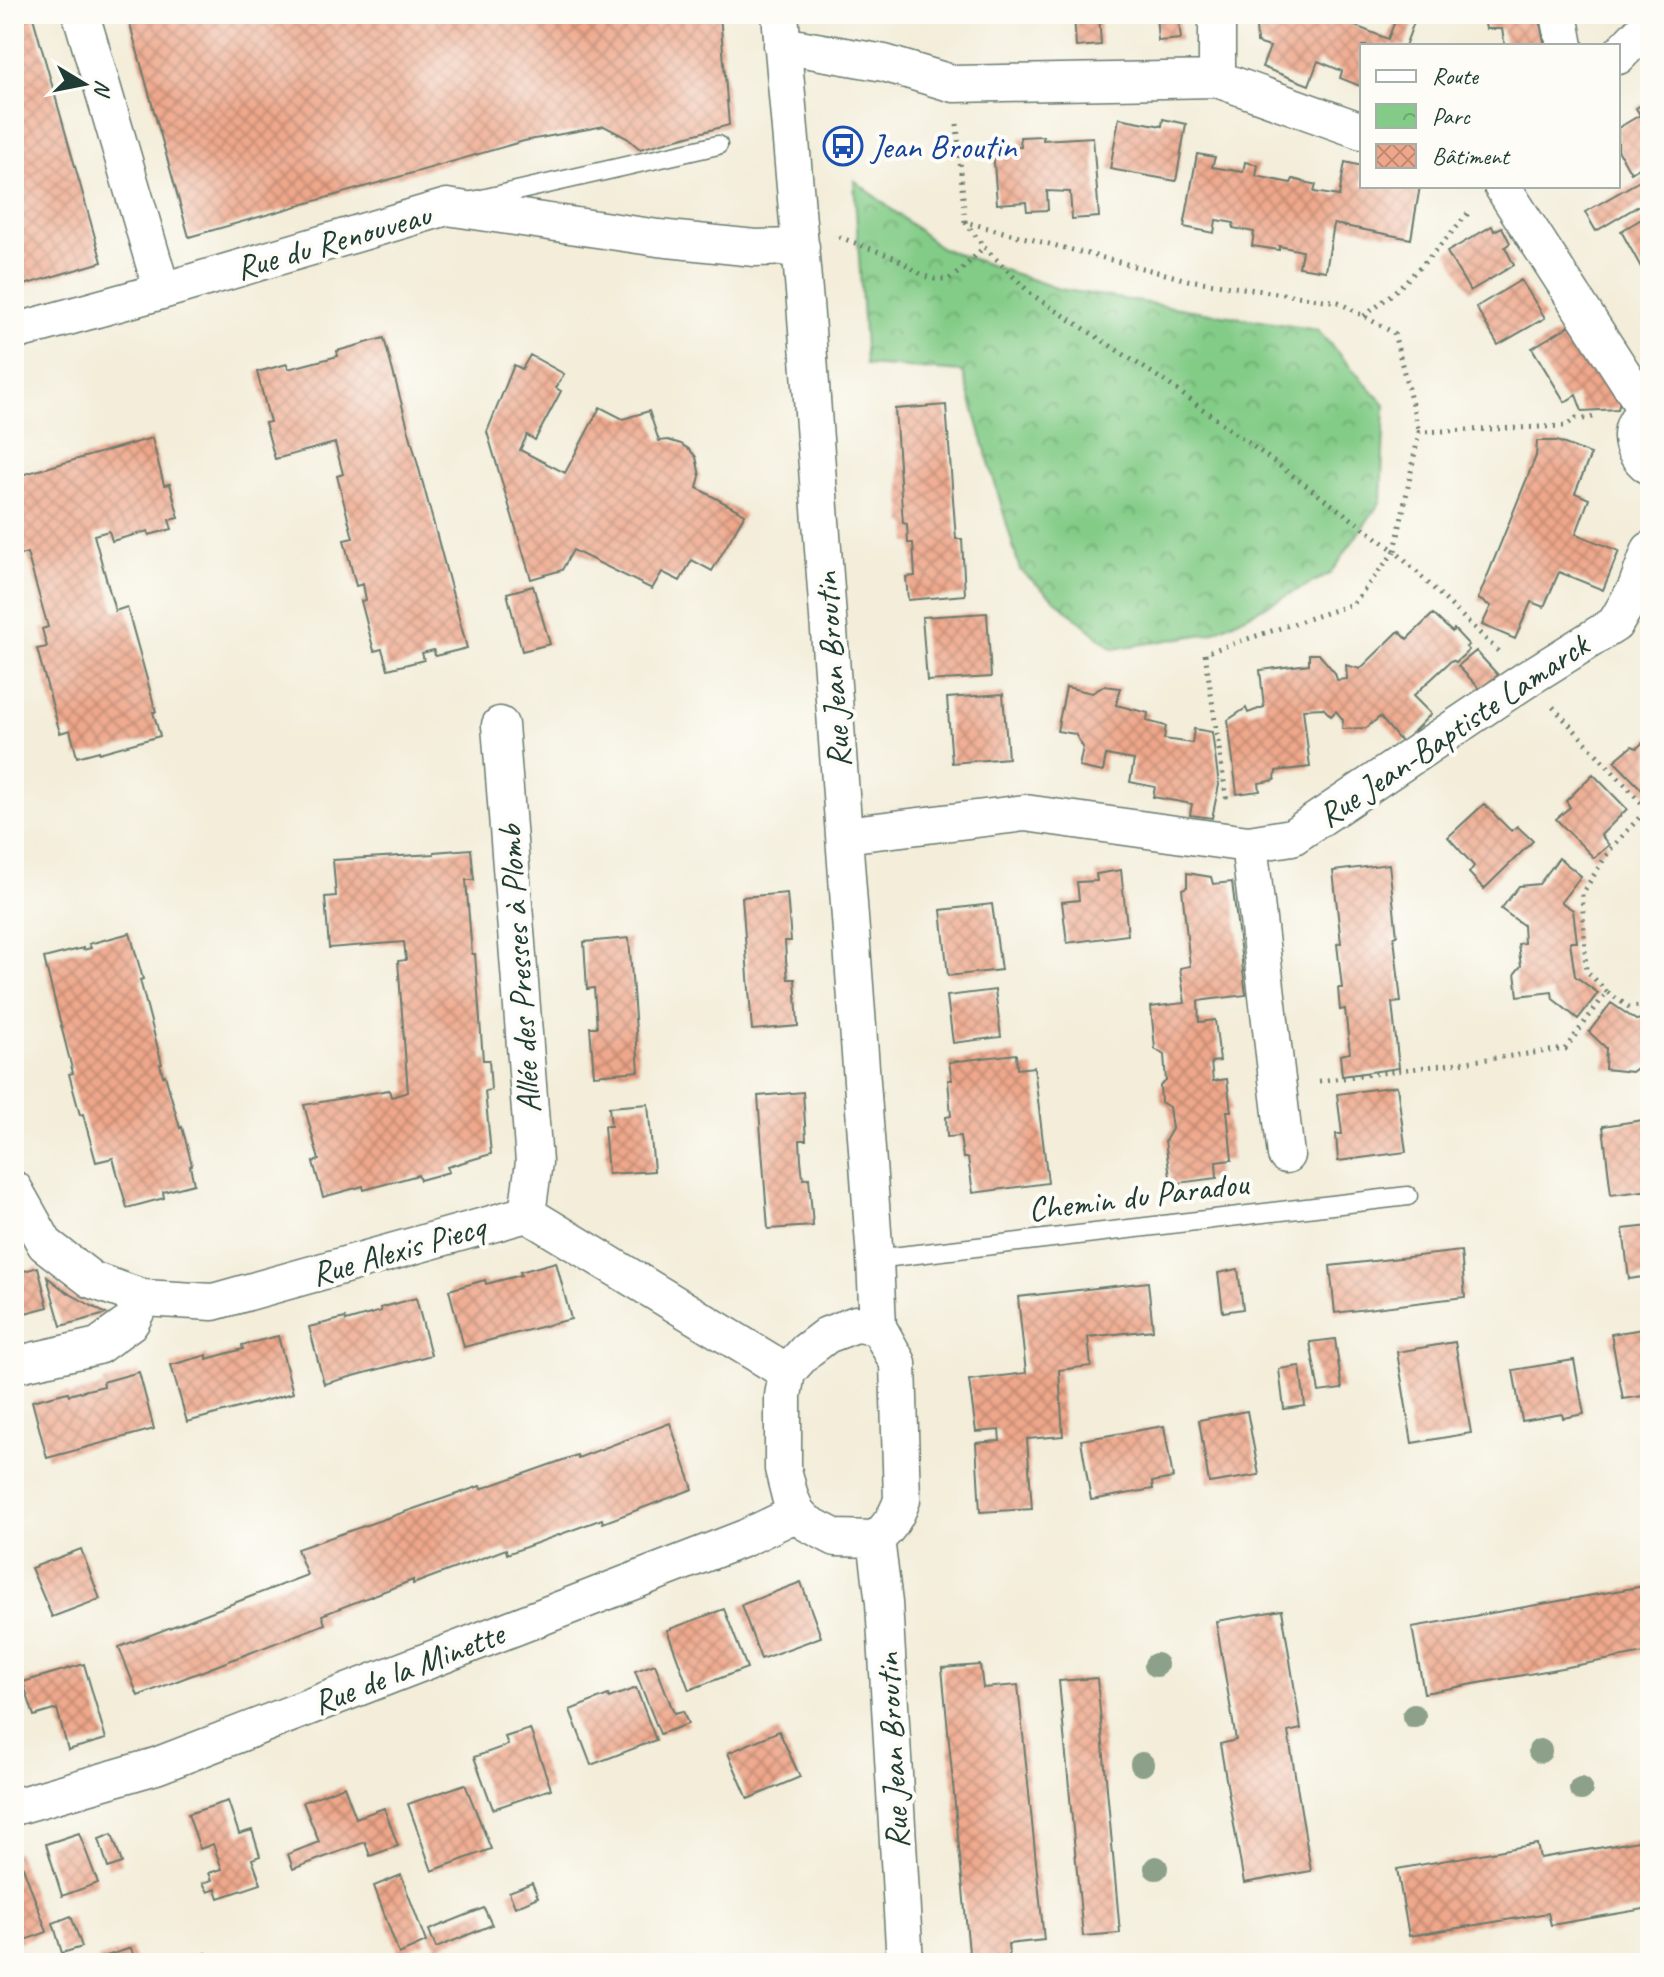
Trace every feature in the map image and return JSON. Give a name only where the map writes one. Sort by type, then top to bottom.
[{"type":"street","points":[[81,14],[162,291]]},
{"type":"street","points":[[1217,14],[1217,79]]},
{"type":"street","points":[[1559,14],[1565,44]]},
{"type":"street","points":[[1620,54],[1650,23]]},
{"type":"street","points":[[781,30],[954,84],[1217,79],[1360,130]]},
{"type":"street","name":"Rue Jean Broutin","points":[[781,30],[800,236],[878,1327]]},
{"type":"street","points":[[1489,196],[1646,400],[1632,433],[1641,455]]},
{"type":"street","name":"Rue du Renouveau","points":[[14,332],[447,207],[658,238],[755,248],[800,236]]},
{"type":"street","name":"Rue Jean-Baptiste Lamarck","points":[[844,835],[1025,813],[1241,843],[1292,837],[1527,679],[1615,624],[1643,589],[1650,550]]},
{"type":"street","name":"Allée des Presses à Plomb","points":[[500,725],[534,1162],[527,1214]]},
{"type":"street","points":[[1241,843],[1286,1155]]},
{"type":"street","name":"Rue Alexis Piecq","points":[[14,1189],[45,1244],[92,1280],[143,1298],[213,1302],[527,1214],[787,1372]]},
{"type":"street","points":[[14,1365],[98,1346],[131,1322],[143,1298]]},
{"type":"street","points":[[856,1324],[878,1327],[898,1363],[902,1500],[889,1528],[876,1539],[836,1538],[807,1523],[797,1513],[790,1497],[783,1469],[783,1396],[787,1372],[806,1351],[827,1335],[856,1324]]},
{"type":"street","name":"Rue de la Minette","points":[[14,1807],[156,1766],[745,1538],[797,1513]]},
{"type":"street","name":"Rue Jean Broutin","points":[[876,1539],[884,1603],[905,1963]]},
{"type":"lane","points":[[447,207],[718,145]]},
{"type":"lane","name":"Chemin du Paradou","points":[[875,1259],[1408,1196]]},
{"type":"path","points":[[954,84],[965,222],[984,247],[1031,294],[1166,382],[1395,551],[1527,679],[1648,810],[1609,851],[1582,894],[1586,970],[1607,992],[1629,1007],[1650,1005]]},
{"type":"path","points":[[1364,316],[1421,267],[1489,196]]},
{"type":"path","points":[[965,222],[1188,280],[1338,302],[1394,333],[1419,432],[1395,551],[1353,604],[1205,653],[1241,843]]},
{"type":"path","points":[[800,236],[896,258],[924,276],[935,279],[949,279],[984,247]]},
{"type":"path","points":[[1419,432],[1565,426],[1576,418],[1593,417],[1605,430],[1641,455]]},
{"type":"path","points":[[1278,1086],[1565,1049],[1607,992]]},
{"type":"green space","points":[[854,180],[941,248],[1059,289],[1317,330],[1385,405],[1381,501],[1330,574],[1211,633],[1113,649],[1020,570],[963,372],[866,365]]},
{"type":"building","points":[[14,14],[32,14],[102,262],[14,288]]},
{"type":"building","points":[[127,14],[720,14],[729,125],[640,149],[604,126],[524,141],[189,237]]},
{"type":"building","points":[[1029,14],[1057,14],[1057,18],[1030,22]]},
{"type":"building","points":[[1074,14],[1099,14],[1101,45],[1076,47]]},
{"type":"building","points":[[1156,14],[1178,14],[1181,39],[1158,41]]},
{"type":"building","points":[[1275,14],[1336,14],[1335,18],[1388,39],[1397,16],[1414,22],[1406,44],[1360,44],[1360,86],[1340,78],[1342,71],[1318,61],[1309,85],[1262,67],[1270,47],[1257,43],[1256,25],[1271,22]]},
{"type":"building","points":[[1483,14],[1538,14],[1545,44],[1505,44],[1502,29],[1486,29]]},
{"type":"building","points":[[1650,100],[1650,161],[1631,173],[1620,154],[1620,127],[1640,115],[1636,108]]},
{"type":"building","points":[[1119,118],[1162,126],[1163,119],[1186,124],[1176,181],[1110,169]]},
{"type":"building","points":[[1043,136],[1043,140],[1093,137],[1099,217],[1072,219],[1070,192],[1047,191],[1048,210],[1027,211],[1026,202],[997,204],[993,149],[1021,147],[1020,137]]},
{"type":"building","points":[[1197,154],[1215,157],[1212,167],[1243,172],[1245,162],[1258,165],[1256,176],[1291,183],[1293,179],[1316,185],[1314,192],[1339,196],[1345,162],[1360,166],[1360,188],[1420,188],[1411,239],[1334,224],[1326,271],[1299,267],[1302,251],[1279,246],[1279,250],[1252,246],[1254,232],[1233,228],[1234,223],[1216,220],[1214,233],[1184,227]]},
{"type":"building","points":[[1650,175],[1650,199],[1596,231],[1585,212]]},
{"type":"building","points":[[1650,214],[1650,264],[1642,269],[1621,231]]},
{"type":"building","points":[[1492,226],[1494,231],[1502,227],[1510,243],[1505,247],[1514,265],[1470,291],[1447,252]]},
{"type":"building","points":[[1521,280],[1545,318],[1498,345],[1476,307]]},
{"type":"building","points":[[1579,320],[1620,400],[1618,409],[1582,411],[1576,395],[1565,402],[1532,348]]},
{"type":"building","points":[[384,338],[467,648],[435,656],[434,650],[422,653],[424,660],[388,669],[382,649],[374,651],[361,601],[366,600],[363,584],[356,586],[344,540],[353,538],[337,476],[343,474],[335,443],[275,459],[265,423],[270,422],[257,372],[287,364],[288,369],[338,356],[337,351]]},
{"type":"building","points":[[530,355],[564,374],[556,388],[561,391],[535,440],[527,435],[520,450],[565,473],[600,407],[623,419],[649,411],[659,441],[681,444],[696,457],[700,476],[697,488],[745,514],[712,571],[692,560],[680,581],[662,572],[652,589],[573,550],[562,570],[531,579],[487,432],[514,365],[522,369]]},
{"type":"building","points":[[946,405],[956,539],[962,539],[965,595],[908,600],[906,577],[915,576],[913,543],[908,543],[907,524],[903,523],[895,409]]},
{"type":"building","points":[[152,438],[164,485],[170,484],[179,518],[169,520],[172,529],[149,535],[148,531],[112,541],[109,531],[94,535],[115,611],[127,607],[160,736],[77,757],[70,730],[60,733],[37,649],[47,647],[42,629],[48,627],[27,553],[14,557],[14,477]]},
{"type":"building","points":[[1537,441],[1557,441],[1591,454],[1575,493],[1589,499],[1576,534],[1619,551],[1603,590],[1559,572],[1544,607],[1531,602],[1515,639],[1482,625],[1491,606],[1478,599],[1536,456]]},
{"type":"building","points":[[533,586],[550,644],[522,651],[507,593]]},
{"type":"building","points":[[987,613],[991,677],[927,681],[922,617]]},
{"type":"building","points":[[1433,614],[1452,632],[1454,629],[1469,645],[1466,647],[1469,650],[1456,662],[1452,660],[1413,696],[1431,714],[1402,743],[1380,717],[1366,728],[1342,729],[1343,720],[1336,711],[1331,716],[1323,708],[1303,709],[1310,767],[1276,771],[1275,780],[1259,783],[1260,791],[1237,794],[1228,720],[1246,708],[1248,713],[1264,707],[1260,670],[1309,664],[1309,654],[1319,654],[1337,680],[1347,679],[1346,665],[1360,669],[1399,631],[1407,639]]},
{"type":"building","points":[[1476,651],[1498,675],[1480,689],[1458,666]]},
{"type":"building","points":[[1104,686],[1120,688],[1116,705],[1148,713],[1147,721],[1166,726],[1164,739],[1192,743],[1194,729],[1212,732],[1219,785],[1212,818],[1190,815],[1192,804],[1153,797],[1155,787],[1130,782],[1134,760],[1106,755],[1103,772],[1079,767],[1083,747],[1075,734],[1057,731],[1066,687],[1092,693]]},
{"type":"building","points":[[1003,694],[1008,758],[952,763],[947,698]]},
{"type":"building","points":[[1650,736],[1650,798],[1614,761],[1632,746],[1637,748]]},
{"type":"building","points":[[1593,774],[1627,809],[1601,835],[1609,845],[1594,858],[1556,819],[1570,807],[1566,801]]},
{"type":"building","points":[[1484,804],[1511,831],[1517,826],[1533,841],[1484,889],[1469,873],[1474,866],[1448,837]]},
{"type":"building","points":[[471,849],[474,880],[466,880],[483,1060],[489,1060],[491,1090],[485,1091],[491,1154],[447,1167],[449,1172],[420,1180],[418,1175],[364,1190],[363,1186],[323,1197],[313,1162],[319,1160],[304,1105],[389,1090],[391,1097],[408,1092],[398,961],[406,960],[404,942],[329,948],[325,897],[336,896],[333,860]]},
{"type":"building","points":[[1559,858],[1581,876],[1561,902],[1573,910],[1577,942],[1570,942],[1575,976],[1598,993],[1578,1019],[1553,999],[1552,992],[1518,996],[1515,973],[1521,966],[1518,944],[1524,943],[1523,925],[1501,909],[1519,886],[1539,884]]},
{"type":"building","points":[[1389,864],[1401,1002],[1392,1003],[1399,1068],[1342,1076],[1340,1055],[1350,1053],[1345,1009],[1340,1010],[1338,988],[1342,988],[1337,944],[1341,943],[1333,871]]},
{"type":"building","points":[[1121,870],[1128,935],[1067,943],[1062,902],[1079,900],[1077,882],[1097,881],[1096,874]]},
{"type":"building","points":[[1187,873],[1211,877],[1213,884],[1232,882],[1246,995],[1198,1001],[1199,1022],[1215,1020],[1220,1061],[1211,1062],[1213,1081],[1227,1079],[1232,1160],[1216,1162],[1217,1178],[1171,1184],[1165,1141],[1172,1129],[1169,1107],[1161,1102],[1160,1086],[1166,1081],[1164,1055],[1155,1049],[1151,1007],[1185,1003],[1180,968],[1190,966],[1182,889],[1187,887]]},
{"type":"building","points":[[787,893],[791,941],[785,941],[786,960],[788,979],[795,979],[798,1026],[752,1030],[742,897]]},
{"type":"building","points":[[992,904],[1001,970],[948,976],[941,910]]},
{"type":"building","points":[[130,933],[163,1076],[182,1127],[194,1184],[163,1192],[164,1198],[127,1208],[113,1158],[96,1162],[83,1114],[80,1115],[69,1074],[73,1073],[44,958],[91,948],[89,944]]},
{"type":"building","points":[[629,938],[639,1071],[594,1075],[590,1027],[597,1027],[594,988],[587,989],[584,942]]},
{"type":"building","points":[[995,990],[1001,1037],[953,1043],[947,996]]},
{"type":"building","points":[[1611,1003],[1636,1020],[1650,1018],[1650,1064],[1632,1072],[1605,1069],[1606,1048],[1589,1032]]},
{"type":"building","points":[[1016,1054],[1017,1069],[1034,1067],[1048,1183],[973,1193],[968,1158],[963,1158],[960,1136],[947,1137],[946,1117],[951,1116],[948,1080],[952,1080],[949,1062]]},
{"type":"building","points":[[1397,1086],[1406,1152],[1338,1161],[1336,1134],[1342,1134],[1337,1094]]},
{"type":"building","points":[[803,1092],[806,1140],[800,1140],[801,1160],[803,1179],[809,1178],[813,1226],[768,1229],[758,1096]]},
{"type":"building","points":[[648,1104],[654,1171],[608,1174],[604,1126],[611,1126],[609,1107]]},
{"type":"building","points":[[1650,1119],[1650,1190],[1611,1195],[1603,1126]]},
{"type":"building","points":[[1650,1226],[1650,1276],[1629,1279],[1623,1229]]},
{"type":"building","points":[[1461,1251],[1465,1297],[1335,1313],[1330,1266]]},
{"type":"building","points":[[556,1262],[571,1319],[464,1347],[449,1290],[485,1280],[486,1284],[521,1275],[520,1272]]},
{"type":"building","points":[[38,1267],[48,1307],[14,1316],[14,1274]]},
{"type":"building","points":[[1238,1269],[1243,1309],[1223,1312],[1218,1273]]},
{"type":"building","points":[[47,1277],[65,1291],[106,1314],[61,1326]]},
{"type":"building","points":[[1148,1282],[1153,1330],[1088,1337],[1091,1366],[1059,1370],[1063,1436],[1027,1439],[1032,1509],[980,1512],[976,1443],[1000,1441],[999,1430],[976,1432],[969,1380],[1026,1373],[1018,1297]]},
{"type":"building","points":[[416,1298],[431,1355],[324,1384],[309,1327],[345,1318],[346,1321]]},
{"type":"building","points":[[1650,1328],[1650,1395],[1623,1399],[1611,1334]]},
{"type":"building","points":[[278,1336],[293,1393],[187,1422],[171,1365],[207,1355],[207,1359],[243,1349],[242,1345]]},
{"type":"building","points":[[1335,1339],[1342,1389],[1319,1392],[1310,1342]]},
{"type":"building","points":[[1455,1342],[1471,1433],[1412,1443],[1397,1352]]},
{"type":"building","points":[[1574,1360],[1584,1414],[1563,1418],[1562,1414],[1522,1421],[1513,1370]]},
{"type":"building","points":[[1300,1366],[1305,1406],[1284,1409],[1279,1369]]},
{"type":"building","points":[[139,1372],[154,1429],[47,1458],[32,1401],[104,1386],[103,1382]]},
{"type":"building","points":[[1247,1411],[1259,1475],[1209,1483],[1199,1420]]},
{"type":"building","points":[[670,1423],[693,1489],[603,1523],[602,1519],[507,1554],[506,1549],[413,1584],[413,1580],[322,1615],[325,1624],[138,1696],[119,1647],[307,1575],[297,1549],[480,1486],[481,1489],[577,1455],[578,1458]]},
{"type":"building","points":[[1164,1426],[1173,1478],[1152,1482],[1153,1489],[1091,1500],[1081,1440]]},
{"type":"building","points":[[81,1549],[100,1599],[52,1617],[31,1568]]},
{"type":"building","points":[[801,1582],[821,1637],[761,1659],[741,1605]]},
{"type":"building","points":[[1650,1585],[1650,1652],[1424,1693],[1412,1627]]},
{"type":"building","points":[[724,1609],[747,1668],[689,1690],[667,1630]]},
{"type":"building","points":[[1282,1610],[1301,1729],[1288,1732],[1311,1871],[1244,1883],[1220,1744],[1236,1740],[1216,1621]]},
{"type":"building","points":[[84,1664],[106,1739],[68,1750],[57,1709],[34,1716],[23,1682]]},
{"type":"building","points":[[655,1664],[674,1713],[683,1711],[688,1724],[660,1734],[635,1671]]},
{"type":"building","points":[[980,1665],[983,1688],[1018,1685],[1044,1940],[1008,1944],[1010,1963],[970,1963],[942,1668]]},
{"type":"building","points":[[1097,1678],[1120,1933],[1083,1936],[1059,1681]]},
{"type":"building","points":[[636,1688],[656,1740],[591,1765],[570,1710]]},
{"type":"building","points":[[530,1729],[551,1789],[493,1809],[474,1757],[508,1745],[505,1737]]},
{"type":"building","points":[[779,1731],[800,1777],[748,1799],[728,1753]]},
{"type":"building","points":[[465,1784],[491,1849],[432,1871],[408,1804]]},
{"type":"building","points":[[344,1786],[356,1818],[384,1808],[398,1846],[370,1856],[365,1842],[293,1869],[288,1854],[319,1842],[303,1802]]},
{"type":"building","points":[[228,1801],[239,1834],[252,1830],[260,1856],[252,1859],[261,1884],[219,1898],[216,1889],[208,1892],[203,1883],[212,1880],[209,1873],[222,1869],[213,1844],[200,1849],[188,1814]]},
{"type":"building","points":[[79,1833],[98,1883],[62,1896],[46,1844]]},
{"type":"building","points":[[112,1834],[122,1863],[108,1868],[99,1839]]},
{"type":"building","points":[[1650,1839],[1650,1908],[1551,1925],[1548,1913],[1409,1936],[1397,1869],[1537,1844],[1540,1858]]},
{"type":"building","points":[[17,1851],[47,1932],[14,1944],[14,1852]]},
{"type":"building","points":[[401,1875],[426,1942],[399,1954],[374,1886]]},
{"type":"building","points":[[532,1883],[538,1897],[515,1907],[509,1892]]},
{"type":"building","points":[[484,1908],[492,1925],[436,1948],[429,1930]]},
{"type":"building","points":[[71,1916],[82,1947],[62,1953],[53,1923]]},
{"type":"building","points":[[131,1948],[136,1963],[98,1963],[97,1959]]},
{"type":"building","points":[[206,1953],[209,1963],[179,1963]]},
{"type":"place","name":"Jean Broutin","points":[[843,146]]}]
